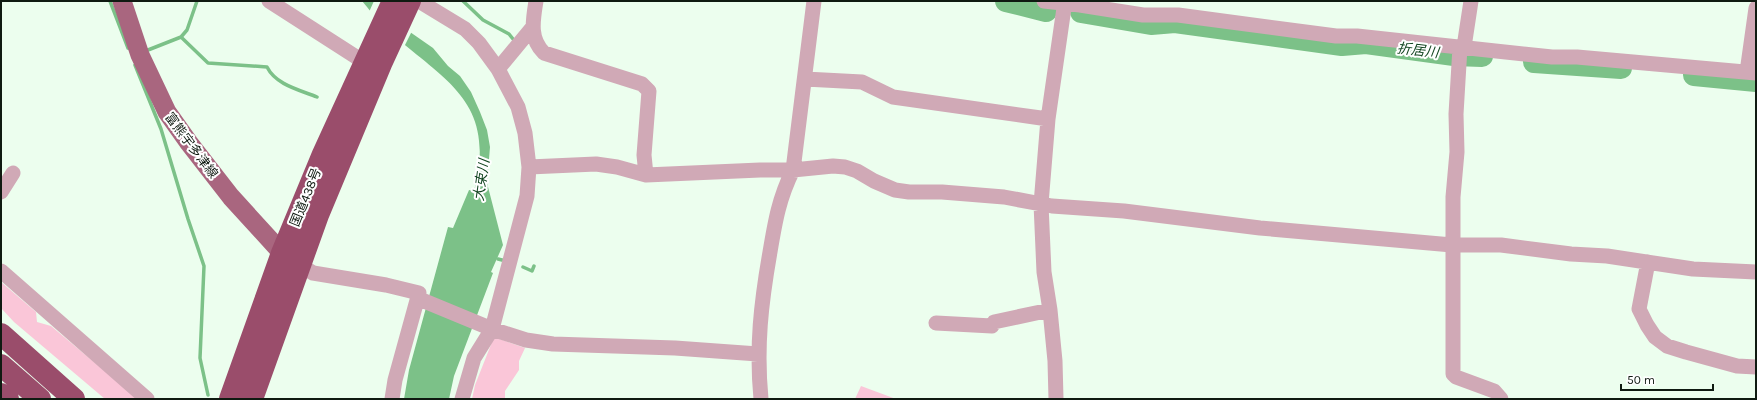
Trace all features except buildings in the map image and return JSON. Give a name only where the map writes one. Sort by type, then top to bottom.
[{"type":"highway","name":"国道438号","points":[[371,61],[393,1]]},
{"type":"highway","name":"国道438号","points":[[252,399],[291,259],[323,154],[371,61],[410,1]]},
{"type":"highway","name":"国道438号","points":[[230,399],[291,259]]},
{"type":"highway","points":[[1,322],[36,366]]},
{"type":"highway","points":[[1,334],[74,399]]},
{"type":"highway","points":[[1,365],[40,399]]},
{"type":"highway","points":[[1,394],[8,399]]},
{"type":"main road","name":"富熊宇多津線","points":[[122,1],[140,55],[167,112],[189,143],[231,196],[291,259]]},
{"type":"street","points":[[269,1],[371,61]]},
{"type":"street","points":[[419,1],[465,30],[479,43],[498,69],[518,107],[525,133],[529,167],[527,196],[462,399]]},
{"type":"street","points":[[536,1],[532,28],[534,39],[544,53],[642,84],[649,91],[644,155],[646,176]]},
{"type":"street","points":[[762,399],[758,354],[762,297],[777,209],[784,188],[793,170],[814,1]]},
{"type":"street","points":[[1044,1],[1065,2],[1142,15],[1178,15],[1336,36],[1357,36],[1461,51],[1552,57],[1577,57],[1751,73],[1756,8]]},
{"type":"street","points":[[1471,1],[1461,51],[1456,114],[1457,152],[1453,197],[1452,245],[1453,374],[1456,377],[1494,391],[1501,399]]},
{"type":"street","points":[[1056,399],[1055,361],[1044,265],[1041,204],[1048,119],[1065,2]]},
{"type":"street","points":[[498,69],[532,28]]},
{"type":"street","points":[[805,79],[862,82],[893,97],[1048,119]]},
{"type":"street","points":[[529,167],[596,164],[617,167],[646,176],[760,170],[793,170],[833,166],[845,167],[857,171],[874,181],[895,190],[909,192],[942,192],[1004,197],[1041,204],[1124,211],[1260,228],[1452,245],[1501,245],[1571,254],[1607,256],[1693,269],[1756,272]]},
{"type":"street","points":[[1,192],[13,173]]},
{"type":"street","points":[[291,259],[314,273],[386,284],[419,293],[419,298],[394,380],[392,399]]},
{"type":"street","points":[[1648,262],[1639,309],[1655,337],[1667,346],[1686,352],[1738,366],[1756,367]]},
{"type":"street","points":[[1,271],[147,399]]},
{"type":"street","points":[[419,298],[485,326],[526,340],[553,344],[675,348],[758,354]]},
{"type":"street","points":[[936,323],[992,326],[994,322],[1050,310]]},
{"type":"shaded area","points":[[1,282],[36,312],[37,322],[51,326],[138,399],[105,399],[14,322],[1,308]]},
{"type":"shaded area","points":[[494,337],[525,348],[519,361],[519,370],[505,391],[505,399],[472,399],[475,385]]},
{"type":"shaded area","points":[[861,386],[896,399],[855,399]]},
{"type":"water","name":"大束川","points":[[362,1],[378,1],[410,32],[433,48],[448,66],[460,76],[471,92],[487,130],[490,147],[487,183],[503,245],[491,272],[493,273],[454,376],[449,399],[404,399],[409,370],[448,227],[453,228],[469,190],[474,191],[479,160],[478,134],[472,113],[460,95],[445,79],[383,26]]},
{"type":"pier","points":[[374,1],[381,1],[412,31],[404,47],[383,29],[369,12]]},
{"type":"waterway","points":[[110,1],[128,48]]},
{"type":"waterway","points":[[148,50],[181,37],[187,30],[197,1]]},
{"type":"waterway","points":[[463,1],[483,20],[509,34],[513,39]]},
{"type":"waterway","name":"折居川","points":[[1006,1],[1046,11]]},
{"type":"waterway","name":"折居川","points":[[1081,12],[1151,24],[1175,22],[1342,45],[1366,43],[1454,55],[1482,56]]},
{"type":"waterway","points":[[181,37],[208,63],[267,67],[282,83],[317,97]]},
{"type":"waterway","name":"折居川","points":[[1534,62],[1621,68]]},
{"type":"waterway","points":[[135,65],[161,129],[204,266],[200,358],[208,395]]},
{"type":"waterway","name":"折居川","points":[[1694,75],[1756,81]]},
{"type":"waterway","points":[[498,259],[506,261]]},
{"type":"waterway","points":[[523,267],[532,271],[534,266]]}]
